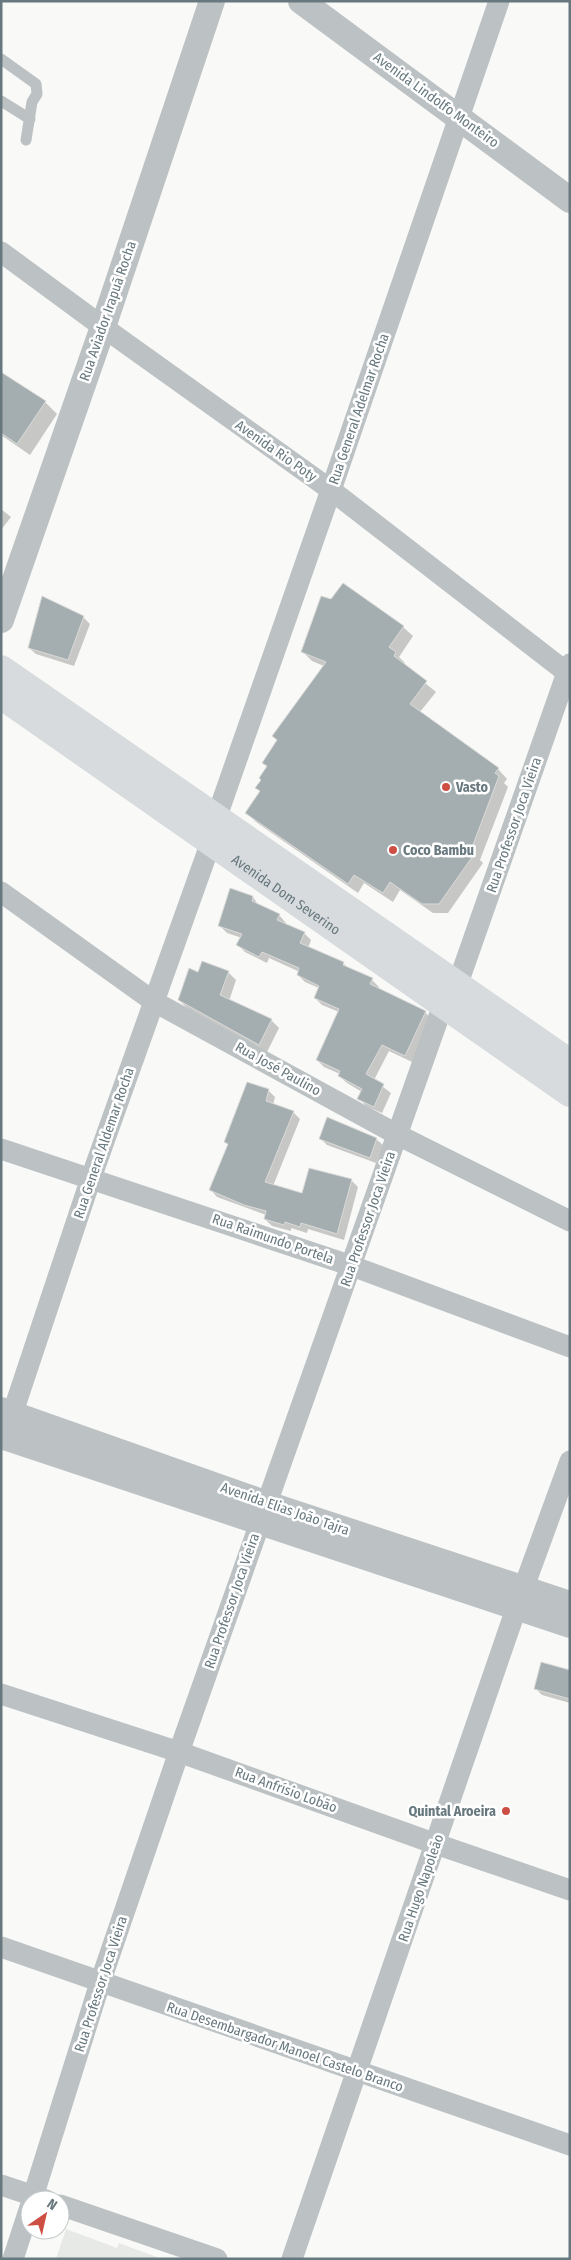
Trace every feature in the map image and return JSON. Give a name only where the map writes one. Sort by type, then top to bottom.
[{"type":"main road","name":"Avenida Dom Severino","points":[[1,669],[214,829],[450,996],[570,1093]]},
{"type":"main road","name":"Avenida Dom Severino","points":[[1,695],[214,829]]},
{"type":"main road","name":"Avenida Dom Severino","points":[[450,996],[570,1063]]},
{"type":"street","name":"Rua Aviador Irapuã Rocha","points":[[1,620],[103,327],[212,1]]},
{"type":"street","name":"Avenida Lindolfo Monteiro","points":[[301,1],[570,200]]},
{"type":"street","name":"Rua General Adelmar Rocha","points":[[214,829],[498,1]]},
{"type":"street","name":"Avenida Rio Poty","points":[[1,252],[331,490],[569,671]]},
{"type":"street","name":"Rua Professor Joca Vieira","points":[[38,2190],[100,1983],[179,1752],[398,1135],[569,671]]},
{"type":"street","name":"Rua General Aldemar Rocha","points":[[4,1429],[214,829]]},
{"type":"street","name":"Rua José Paulino","points":[[1,892],[153,1001],[398,1135],[570,1222]]},
{"type":"street","name":"Rua Raimundo Portela","points":[[1,1149],[352,1266],[570,1347]]},
{"type":"street","name":"Avenida Elias João Tajra","points":[[4,1429],[520,1597],[570,1604]]},
{"type":"street","name":"Rua Hugo Napoleão","points":[[292,2259],[358,2072],[520,1597],[570,1461]]},
{"type":"street","name":"Avenida Elias João Tajra","points":[[520,1597],[570,1625]]},
{"type":"street","name":"Rua Anfrísio Lobão","points":[[1,1694],[179,1752],[570,1890]]},
{"type":"street","name":"Rua Desembargador Manoel Castelo Branco","points":[[1,1947],[570,2145]]},
{"type":"street","points":[[1,2185],[20,2194]]},
{"type":"street","points":[[70,2208],[217,2259]]},
{"type":"street","name":"Rua Professor Joca Vieira","points":[[13,2259],[20,2240]]},
{"type":"lane","points":[[1,59],[36,84],[37,94],[32,102],[26,140]]},
{"type":"lane","points":[[1,101],[30,119]]},
{"type":"shaded area","points":[[70,2230],[117,2248],[119,2243],[162,2259],[56,2259],[62,2240],[70,2240]]},
{"type":"building","points":[[1,372],[46,401],[17,444],[1,433]]},
{"type":"building","points":[[343,583],[404,626],[389,647],[396,652],[394,656],[427,681],[410,704],[499,768],[495,773],[499,776],[471,850],[475,853],[439,904],[422,904],[390,882],[383,893],[354,875],[348,884],[245,813],[260,791],[255,788],[267,766],[262,763],[277,740],[272,736],[326,662],[301,652],[321,596],[331,599]]},
{"type":"building","points":[[42,596],[84,616],[68,660],[28,648]]},
{"type":"building","points":[[230,888],[253,896],[252,901],[280,914],[277,920],[305,932],[300,943],[344,962],[343,965],[373,978],[370,984],[426,1011],[405,1056],[382,1045],[366,1074],[384,1084],[374,1107],[357,1099],[362,1089],[338,1076],[340,1071],[316,1060],[339,1009],[314,998],[319,986],[297,975],[299,968],[262,952],[259,957],[236,945],[242,934],[218,926]]},
{"type":"building","points":[[202,961],[229,971],[220,995],[272,1019],[259,1045],[178,1000],[189,968],[198,972]]},
{"type":"building","points":[[247,1082],[269,1089],[266,1101],[294,1111],[265,1182],[302,1193],[309,1168],[352,1179],[337,1234],[301,1223],[300,1227],[285,1222],[284,1225],[264,1219],[266,1211],[244,1205],[209,1190],[228,1144],[224,1142]]},
{"type":"building","points":[[327,1117],[377,1138],[370,1158],[319,1139]]},
{"type":"building","points":[[541,1662],[570,1670],[570,1699],[534,1689]]},
{"type":"place","name":"Vasto","points":[[446,787]]},
{"type":"place","name":"Coco Bambu","points":[[393,850]]},
{"type":"place","name":"Quintal Aroeira","points":[[506,1811]]}]
